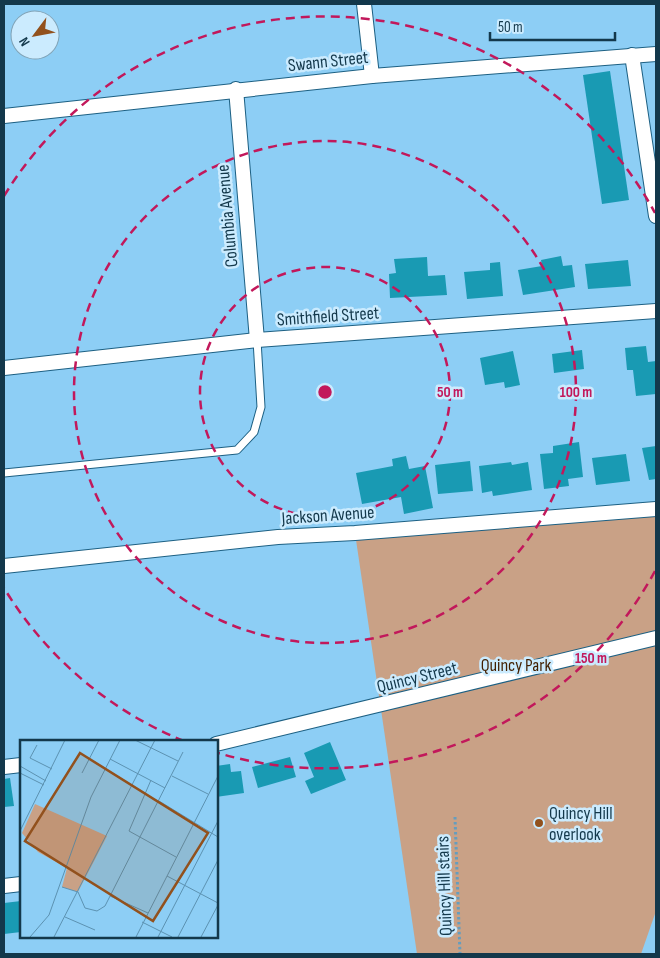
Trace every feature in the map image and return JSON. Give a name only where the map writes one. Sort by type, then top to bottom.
[{"type":"street","points":[[364,4],[372,76]]},
{"type":"street","name":"Swann Street","points":[[4,116],[236,89],[372,76],[656,54]]},
{"type":"street","points":[[632,55],[656,216]]},
{"type":"street","name":"Columbia Avenue","points":[[236,89],[257,340]]},
{"type":"street","name":"Smithfield Street","points":[[4,368],[257,340],[656,311]]},
{"type":"street","name":"Jackson Avenue","points":[[4,566],[278,537],[355,533],[656,509]]},
{"type":"street","name":"Quincy Street","points":[[218,744],[656,638]]},
{"type":"street","points":[[4,767],[20,765]]},
{"type":"street","points":[[4,886],[20,884]]},
{"type":"lane","points":[[4,473],[238,450],[254,432],[261,407],[257,340]]},
{"type":"path","name":"Quincy Hill stairs","points":[[456,816],[460,954]]},
{"type":"green space","name":"Quincy Park","points":[[656,509],[656,911],[641,954],[417,954],[355,533]]},
{"type":"building","points":[[610,71],[629,200],[602,204],[583,75]]},
{"type":"building","points":[[561,256],[563,266],[572,265],[575,287],[523,295],[518,270],[542,266],[541,260]]},
{"type":"building","points":[[427,257],[428,276],[445,275],[447,295],[390,298],[389,274],[396,273],[394,259]]},
{"type":"building","points":[[628,260],[631,286],[588,289],[585,264]]},
{"type":"building","points":[[500,262],[503,296],[467,299],[464,272],[490,270],[490,263]]},
{"type":"building","points":[[646,346],[648,362],[656,361],[656,394],[636,396],[633,370],[627,370],[625,348]]},
{"type":"building","points":[[582,350],[584,369],[554,373],[552,354]]},
{"type":"building","points":[[513,351],[520,385],[505,388],[504,382],[485,385],[480,358]]},
{"type":"building","points":[[579,442],[583,477],[568,479],[569,486],[544,489],[540,454],[553,453],[553,446]]},
{"type":"building","points":[[656,446],[656,479],[649,480],[642,448]]},
{"type":"building","points":[[626,454],[630,481],[596,485],[592,458]]},
{"type":"building","points":[[406,456],[409,469],[425,466],[433,508],[404,514],[401,497],[362,504],[356,473],[393,466],[392,459]]},
{"type":"building","points":[[470,461],[473,491],[438,494],[435,465]]},
{"type":"building","points":[[511,462],[512,465],[528,462],[532,490],[493,496],[492,491],[482,493],[479,466]]},
{"type":"building","points":[[330,742],[346,780],[311,794],[305,781],[314,777],[304,753]]},
{"type":"building","points":[[290,757],[296,777],[258,788],[252,767]]},
{"type":"building","points":[[230,764],[231,772],[241,771],[244,793],[218,797],[218,766]]},
{"type":"building","points":[[10,778],[14,806],[4,807],[4,779]]},
{"type":"building","points":[[20,901],[20,932],[4,934],[4,903]]},
{"type":"place","name":"Quincy Hill overlook","points":[[539,823]]}]
